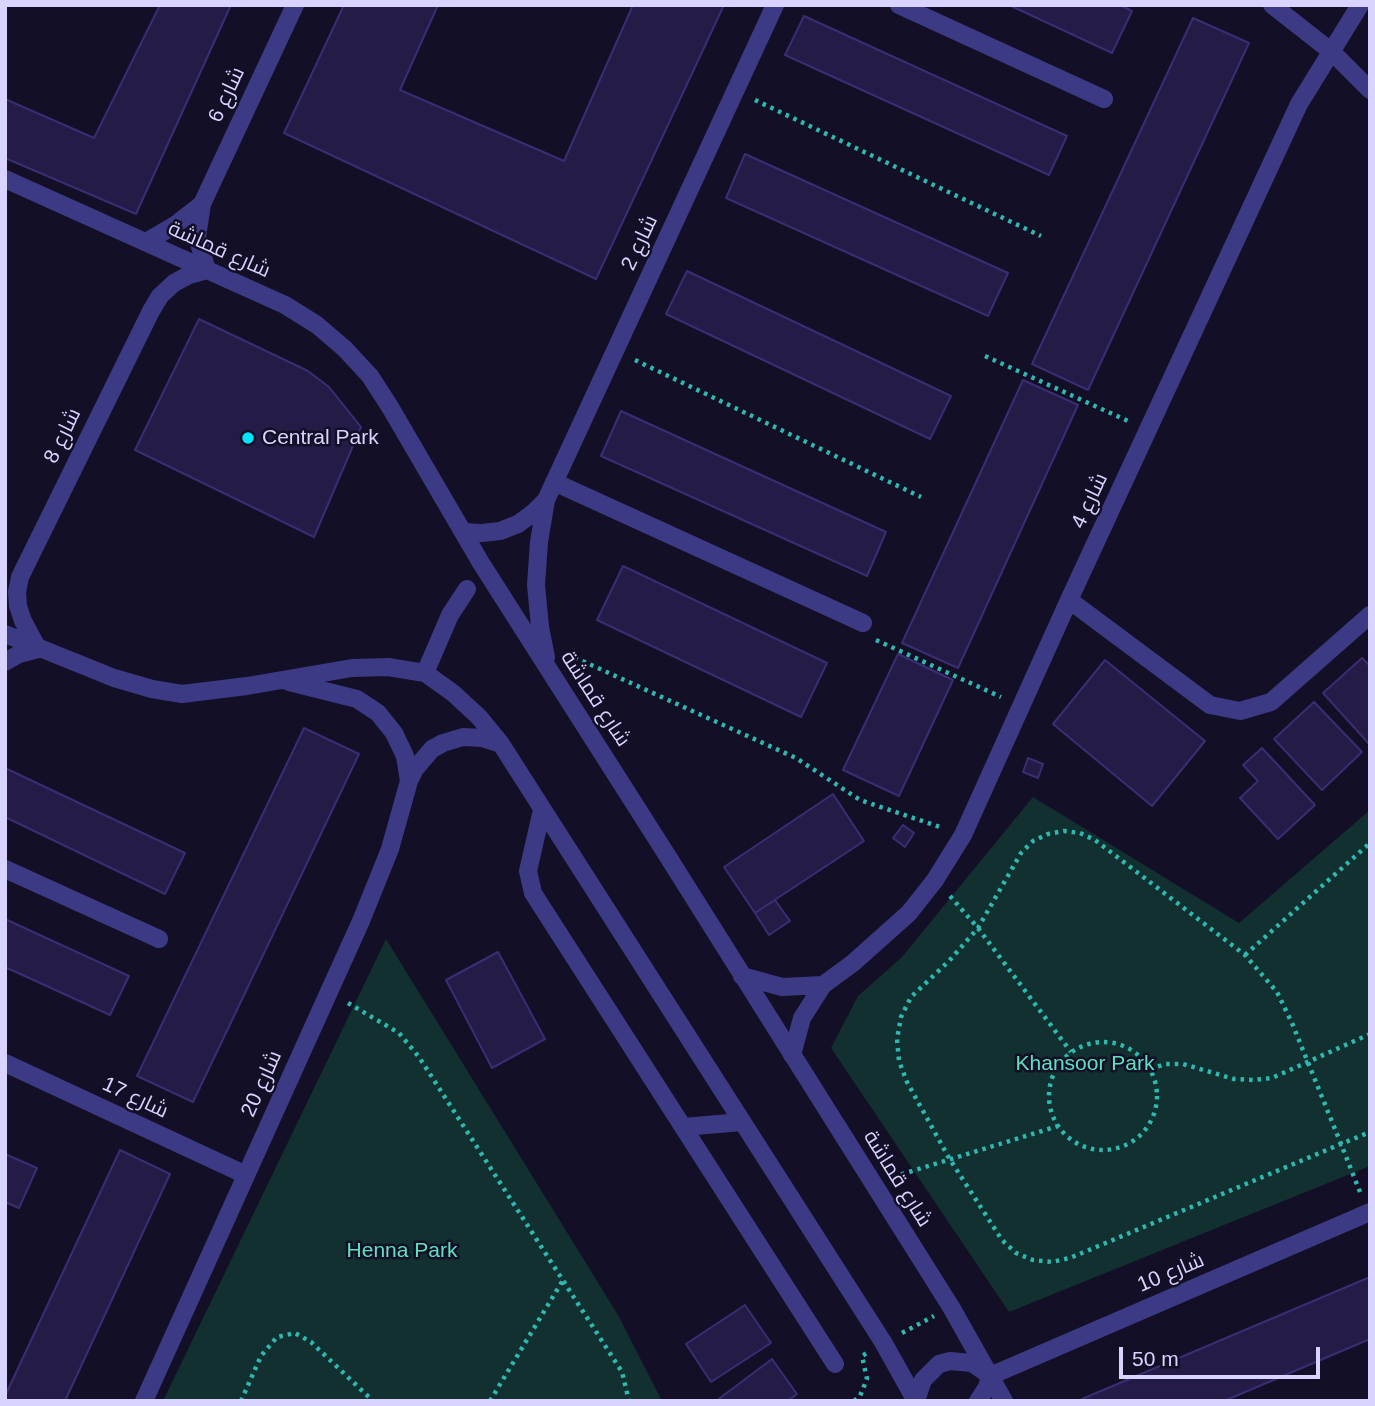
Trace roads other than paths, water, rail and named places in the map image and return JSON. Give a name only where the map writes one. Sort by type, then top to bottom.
[{"type":"street","name":"شارع 6","points":[[207,270],[197,237],[202,204],[295,5]]},
{"type":"street","name":"شارع 2","points":[[548,669],[536,585],[538,542],[546,500],[775,5]]},
{"type":"street","points":[[899,5],[1104,99]]},
{"type":"street","points":[[1272,5],[1332,52],[1370,90]]},
{"type":"street","name":"شارع 4","points":[[792,1055],[802,1018],[823,985],[900,922],[935,880],[963,835],[1299,104],[1360,5]]},
{"type":"street","name":"شارع قماشة","points":[[5,179],[285,305],[317,325],[345,349],[370,376],[548,669],[951,1307],[1004,1401]]},
{"type":"street","name":"شارع 6","points":[[146,242],[175,225],[202,204]]},
{"type":"street","name":"شارع 8","points":[[38,649],[18,606],[17,592],[26,563],[160,296],[174,283],[207,270]]},
{"type":"street","points":[[554,482],[867,630]]},
{"type":"street","name":"شارع 2","points":[[463,532],[500,531],[518,524],[546,500]]},
{"type":"street","points":[[425,673],[450,615],[467,589]]},
{"type":"street","points":[[1069,600],[1210,705],[1240,711],[1271,702],[1370,615]]},
{"type":"street","points":[[5,634],[114,678],[182,694],[352,668],[388,667],[425,673],[462,701],[501,744],[883,1342],[916,1401]]},
{"type":"street","points":[[5,662],[19,654],[38,649]]},
{"type":"street","name":"شارع 20","points":[[282,680],[357,699],[378,713],[400,744],[409,781]]},
{"type":"street","name":"شارع 20","points":[[144,1401],[390,849],[409,781],[422,758],[443,743],[472,737],[501,744]]},
{"type":"street","points":[[542,810],[528,871],[533,893],[835,1364]]},
{"type":"street","points":[[5,869],[159,939]]},
{"type":"street","points":[[742,976],[782,987],[823,985]]},
{"type":"street","name":"شارع 17","points":[[5,1063],[246,1175]]},
{"type":"street","points":[[682,1127],[742,1122]]},
{"type":"street","name":"شارع 10","points":[[990,1376],[1369,1212]]},
{"type":"street","points":[[916,1401],[923,1380],[939,1364],[950,1361],[972,1363],[990,1376],[978,1401]]},
{"type":"place","name":"Central Park","points":[[248,438]]},
{"type":"park label","name":"Khansoor Park","points":[[1085,1064]]},
{"type":"park label","name":"Henna Park","points":[[402,1251]]}]
